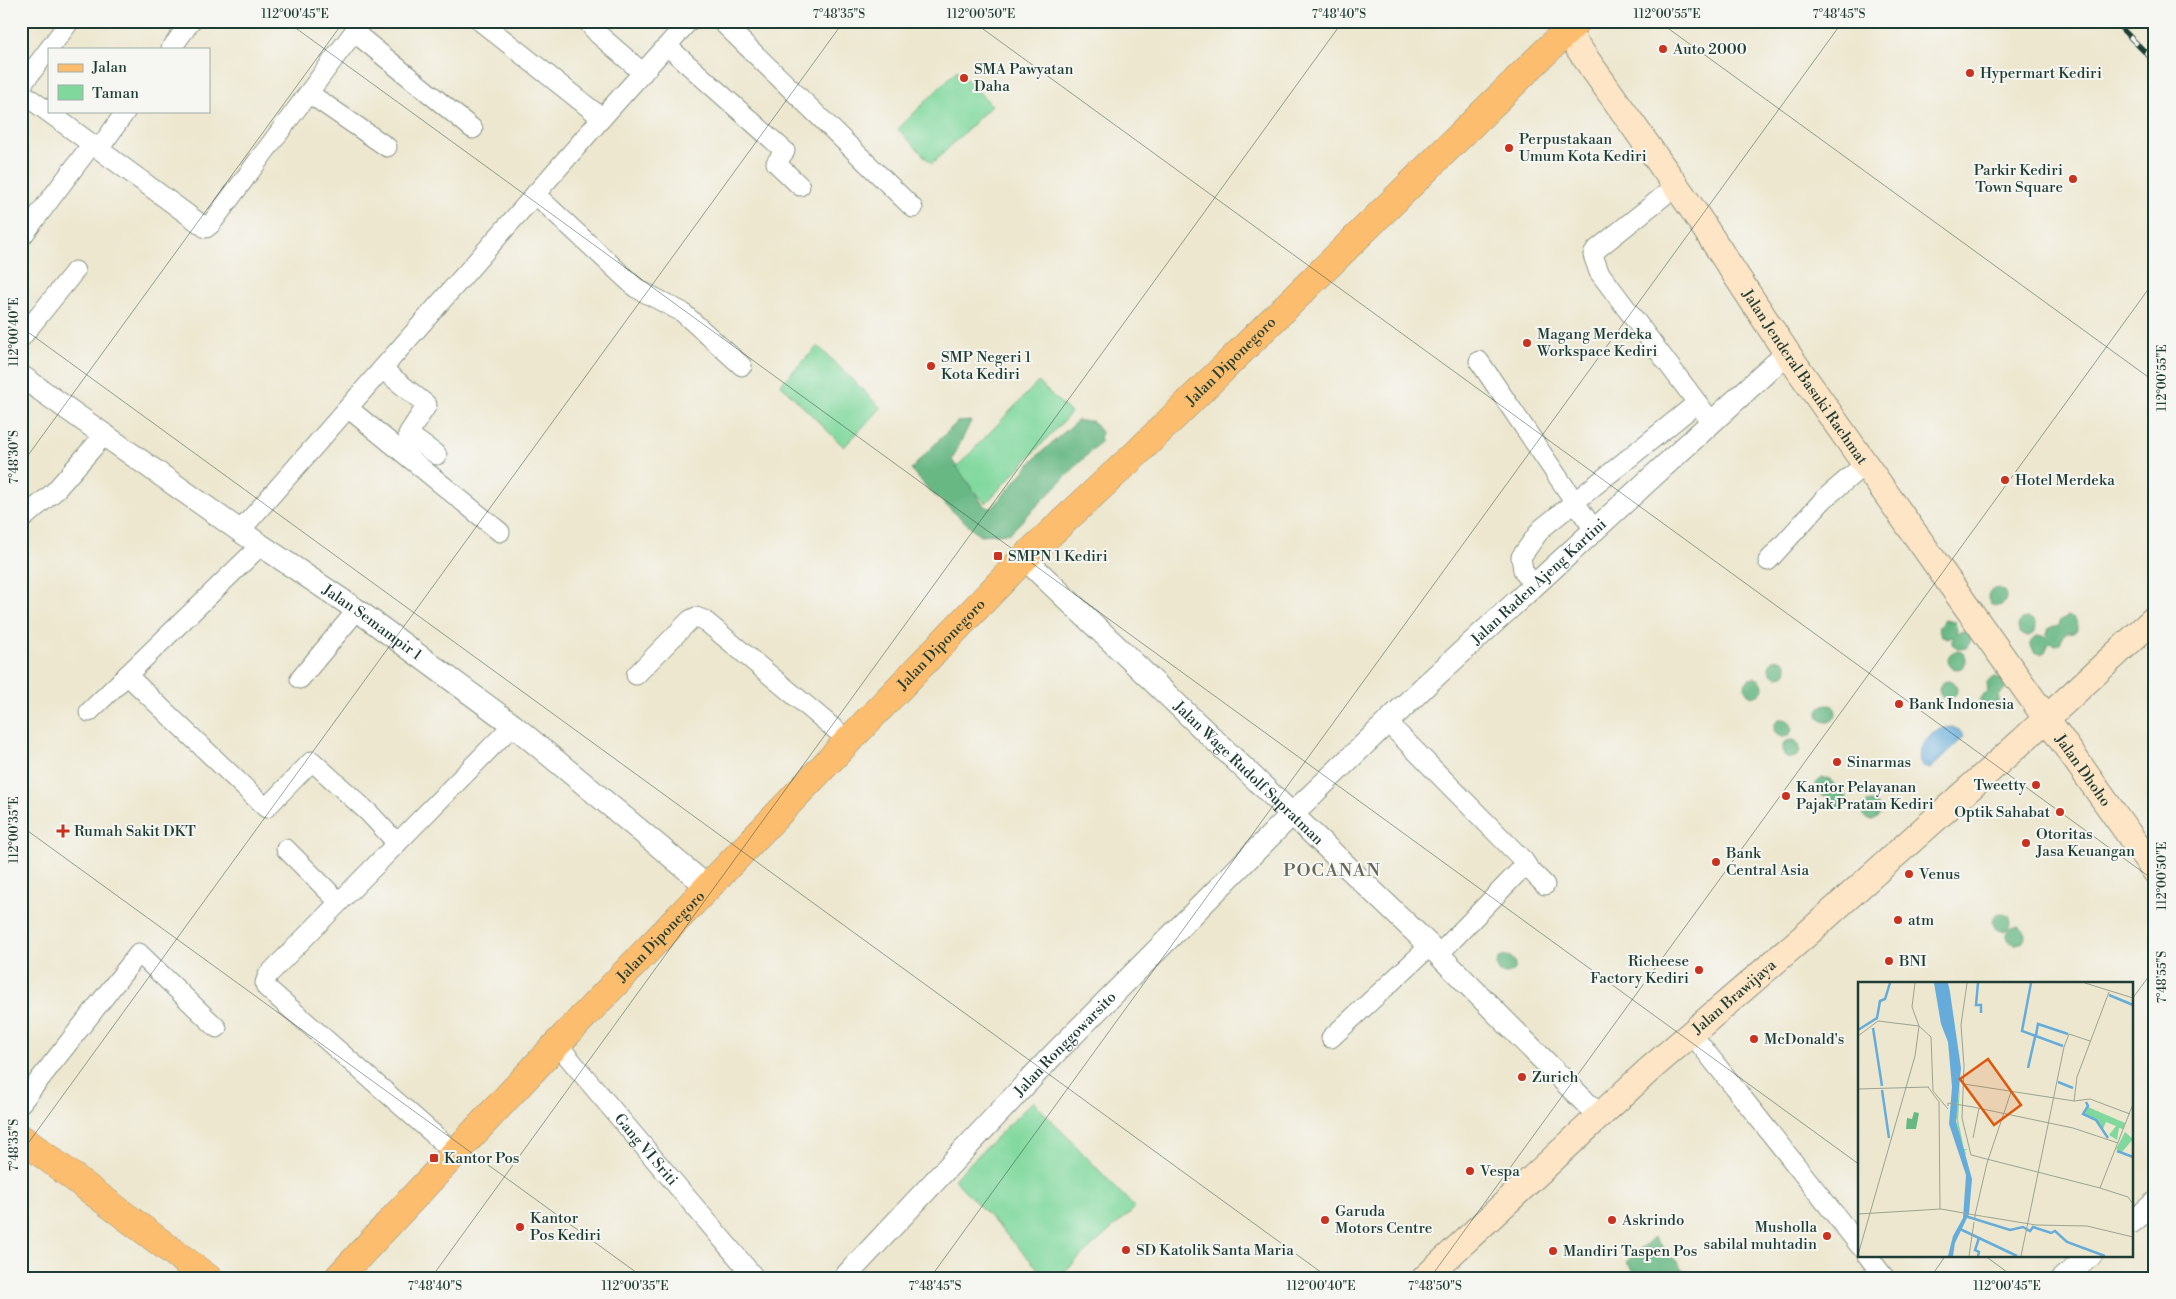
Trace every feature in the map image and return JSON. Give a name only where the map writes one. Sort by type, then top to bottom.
[{"type":"main road","name":"Jalan Jenderal Basuki Rachmat","points":[[1567,25],[1787,353],[2019,678],[2045,718]]},
{"type":"main road","name":"Jalan Diponegoro","points":[[338,1278],[557,1044],[1024,558],[1137,453],[1567,25]]},
{"type":"main road","name":"Jalan Brawijaya","points":[[1425,1278],[1599,1116],[1691,1033],[1807,934],[2155,618]]},
{"type":"main road","name":"Jalan Dhoho","points":[[2045,718],[2155,871]]},
{"type":"main road","points":[[21,1138],[208,1278]]},
{"type":"street","points":[[50,48],[70,21]]},
{"type":"street","points":[[172,48],[191,21]]},
{"type":"street","points":[[480,21],[602,118]]},
{"type":"street","points":[[587,21],[598,34],[643,72]]},
{"type":"street","points":[[240,531],[689,21]]},
{"type":"street","points":[[721,21],[913,208]]},
{"type":"street","points":[[48,112],[206,228],[310,94],[358,27],[473,129]]},
{"type":"street","points":[[667,46],[785,152],[776,163],[800,186]]},
{"type":"street","points":[[21,86],[48,50]]},
{"type":"street","points":[[21,92],[48,112]]},
{"type":"street","points":[[310,94],[387,147]]},
{"type":"street","points":[[21,238],[125,112]]},
{"type":"street","points":[[1676,186],[1596,250],[1593,255],[1599,272],[1712,421]]},
{"type":"street","points":[[535,194],[636,288],[682,312],[742,366]]},
{"type":"street","points":[[21,338],[74,271]]},
{"type":"street","name":"Jalan Raden Ajeng Kartini","points":[[1292,814],[1533,586],[1787,353]]},
{"type":"street","points":[[1479,361],[1594,530]]},
{"type":"street","points":[[382,368],[427,405],[408,434],[437,455]]},
{"type":"street","name":"Jalan Semampir 1","points":[[21,376],[240,531],[358,610],[513,725],[708,887]]},
{"type":"street","points":[[1533,586],[1523,570],[1521,557],[1541,528],[1697,403]]},
{"type":"street","points":[[348,408],[500,532]]},
{"type":"street","points":[[21,520],[54,492],[104,434]]},
{"type":"street","points":[[1768,561],[1824,499],[1865,464]]},
{"type":"street","points":[[89,712],[261,545]]},
{"type":"street","name":"Jalan Wage Rudolf Supratman","points":[[1024,558],[1434,950],[1599,1116]]},
{"type":"street","points":[[300,679],[358,610]]},
{"type":"street","points":[[636,675],[690,620],[696,617],[704,620],[849,741]]},
{"type":"street","points":[[127,675],[266,808],[312,761],[369,813],[397,843]]},
{"type":"street","points":[[1388,722],[1545,885]]},
{"type":"street","points":[[455,1153],[266,987],[265,980],[513,725]]},
{"type":"street","name":"Jalan Ronggowarsito","points":[[844,1278],[1053,1055],[1292,814]]},
{"type":"street","points":[[286,849],[339,902]]},
{"type":"street","points":[[1330,1038],[1434,950],[1526,864]]},
{"type":"street","points":[[21,1103],[139,953],[217,1028]]},
{"type":"street","points":[[1691,1033],[1858,1243]]},
{"type":"street","name":"Gang VI Sriti","points":[[557,1044],[755,1278]]},
{"type":"street","points":[[2134,1220],[2155,1203]]},
{"type":"street","points":[[1868,1256],[1885,1278]]},
{"type":"street","points":[[2063,1278],[2090,1256]]},
{"type":"green space","points":[[957,70],[992,105],[932,164],[898,129]]},
{"type":"green space","points":[[818,346],[881,408],[844,447],[780,384]]},
{"type":"green space","points":[[1038,382],[1071,413],[986,503],[953,471]]},
{"type":"green space","points":[[971,421],[952,460],[985,507],[992,508],[1037,456],[1077,421],[1092,421],[1101,432],[1100,442],[1010,533],[980,535],[932,493],[911,470],[957,422]]},
{"type":"green space","points":[[1993,588],[2001,588],[2006,593],[2004,604],[1993,606],[1988,601],[1988,593]]},
{"type":"green space","points":[[2067,616],[2074,618],[2077,622],[2077,630],[2073,633],[2065,634],[2060,643],[2056,645],[2049,643],[2045,652],[2041,654],[2034,652],[2030,644],[2034,637],[2046,637],[2049,628],[2059,626],[2060,621]]},
{"type":"green space","points":[[2023,618],[2031,618],[2036,623],[2034,634],[2023,636],[2018,631],[2018,623]]},
{"type":"green space","points":[[1944,620],[1955,622],[1956,633],[1964,631],[1969,634],[1971,640],[1966,648],[1959,649],[1953,644],[1953,637],[1942,636],[1938,628]]},
{"type":"green space","points":[[1953,651],[1961,651],[1966,656],[1964,667],[1953,669],[1948,664],[1948,656]]},
{"type":"green space","points":[[1774,659],[1782,659],[1787,664],[1785,675],[1774,677],[1769,672],[1769,664]]},
{"type":"green space","points":[[1995,677],[2001,678],[2006,686],[1998,696],[1998,705],[1991,710],[1984,708],[1980,700],[1988,692],[1987,682]]},
{"type":"green space","points":[[1750,678],[1758,678],[1763,683],[1761,694],[1750,696],[1745,691],[1745,683]]},
{"type":"green space","points":[[1944,681],[1952,681],[1957,686],[1955,697],[1944,699],[1939,694],[1939,686]]},
{"type":"green space","points":[[1823,704],[1831,704],[1836,709],[1834,720],[1823,722],[1818,717],[1818,709]]},
{"type":"green space","points":[[1779,719],[1787,719],[1792,724],[1790,735],[1779,737],[1774,732],[1774,724]]},
{"type":"green space","points":[[1787,740],[1795,740],[1800,745],[1798,756],[1787,758],[1782,753],[1782,745]]},
{"type":"green space","points":[[1822,778],[1830,779],[1834,784],[1834,791],[1845,793],[1846,804],[1839,809],[1834,808],[1829,801],[1829,796],[1823,796],[1816,791],[1816,783]]},
{"type":"green space","points":[[1867,802],[1875,802],[1880,807],[1878,818],[1867,820],[1862,815],[1862,807]]},
{"type":"green space","points":[[1998,913],[2006,913],[2011,918],[2009,929],[1998,931],[1993,926],[1993,918]]},
{"type":"green space","points":[[2012,926],[2020,926],[2025,931],[2023,942],[2012,944],[2007,939],[2007,931]]},
{"type":"green space","points":[[1502,956],[1510,956],[1515,961],[1513,972],[1502,974],[1497,969],[1497,961]]},
{"type":"green space","points":[[1033,1101],[1135,1208],[1057,1278],[1047,1278],[954,1179]]},
{"type":"green space","points":[[1654,1237],[1692,1278],[1640,1278],[1626,1262]]},
{"type":"water","points":[[1952,727],[1959,730],[1964,737],[1930,769],[1923,766],[1919,757],[1927,739],[1938,730]]},
{"type":"railway","points":[[2114,21],[2155,62]]},
{"type":"place","name":"Auto 2000","points":[[1663,49]]},
{"type":"place","name":"Hypermart Kediri","points":[[1970,73]]},
{"type":"place","name":"SMA Pawyatan Daha","points":[[964,78]]},
{"type":"place","name":"Perpustakaan Umum Kota Kediri","points":[[1509,148]]},
{"type":"place","name":"Parkir Kediri Town Square","points":[[2073,179]]},
{"type":"place","name":"Magang Merdeka Workspace Kediri","points":[[1527,343]]},
{"type":"place","name":"SMP Negeri 1 Kota Kediri","points":[[931,366]]},
{"type":"place","name":"Hotel Merdeka","points":[[2005,480]]},
{"type":"place","name":"SMPN 1 Kediri","points":[[998,556]]},
{"type":"place","name":"Bank Indonesia","points":[[1899,704]]},
{"type":"place","name":"Sinarmas","points":[[1837,762]]},
{"type":"place","name":"Tweetty","points":[[2036,785]]},
{"type":"place","name":"Kantor Pelayanan Pajak Pratam Kediri","points":[[1786,796]]},
{"type":"place","name":"Optik Sahabat","points":[[2060,812]]},
{"type":"place","name":"Rumah Sakit DKT","points":[[63,831]]},
{"type":"place","name":"Otoritas Jasa Keuangan","points":[[2026,843]]},
{"type":"place","name":"Bank Central Asia","points":[[1716,862]]},
{"type":"place","name":"Venus","points":[[1909,874]]},
{"type":"place","name":"atm","points":[[1898,920]]},
{"type":"place","name":"BNI","points":[[1889,961]]},
{"type":"place","name":"Richeese Factory Kediri","points":[[1699,970]]},
{"type":"place","name":"McDonald's","points":[[1754,1039]]},
{"type":"place","name":"Zurich","points":[[1522,1077]]},
{"type":"place","name":"Kantor Pos","points":[[434,1158]]},
{"type":"place","name":"Vespa","points":[[1470,1171]]},
{"type":"place","name":"Garuda Motors Centre","points":[[1325,1220]]},
{"type":"place","name":"Askrindo","points":[[1612,1220]]},
{"type":"place","name":"Kantor Pos Kediri","points":[[520,1227]]},
{"type":"place","name":"Musholla sabilal muhtadin","points":[[1827,1236]]},
{"type":"place","name":"SD Katolik Santa Maria","points":[[1126,1250]]},
{"type":"place","name":"Mandiri Taspen Pos","points":[[1553,1251]]},
{"type":"district","name":"POCANAN","points":[[1332,870]]}]
